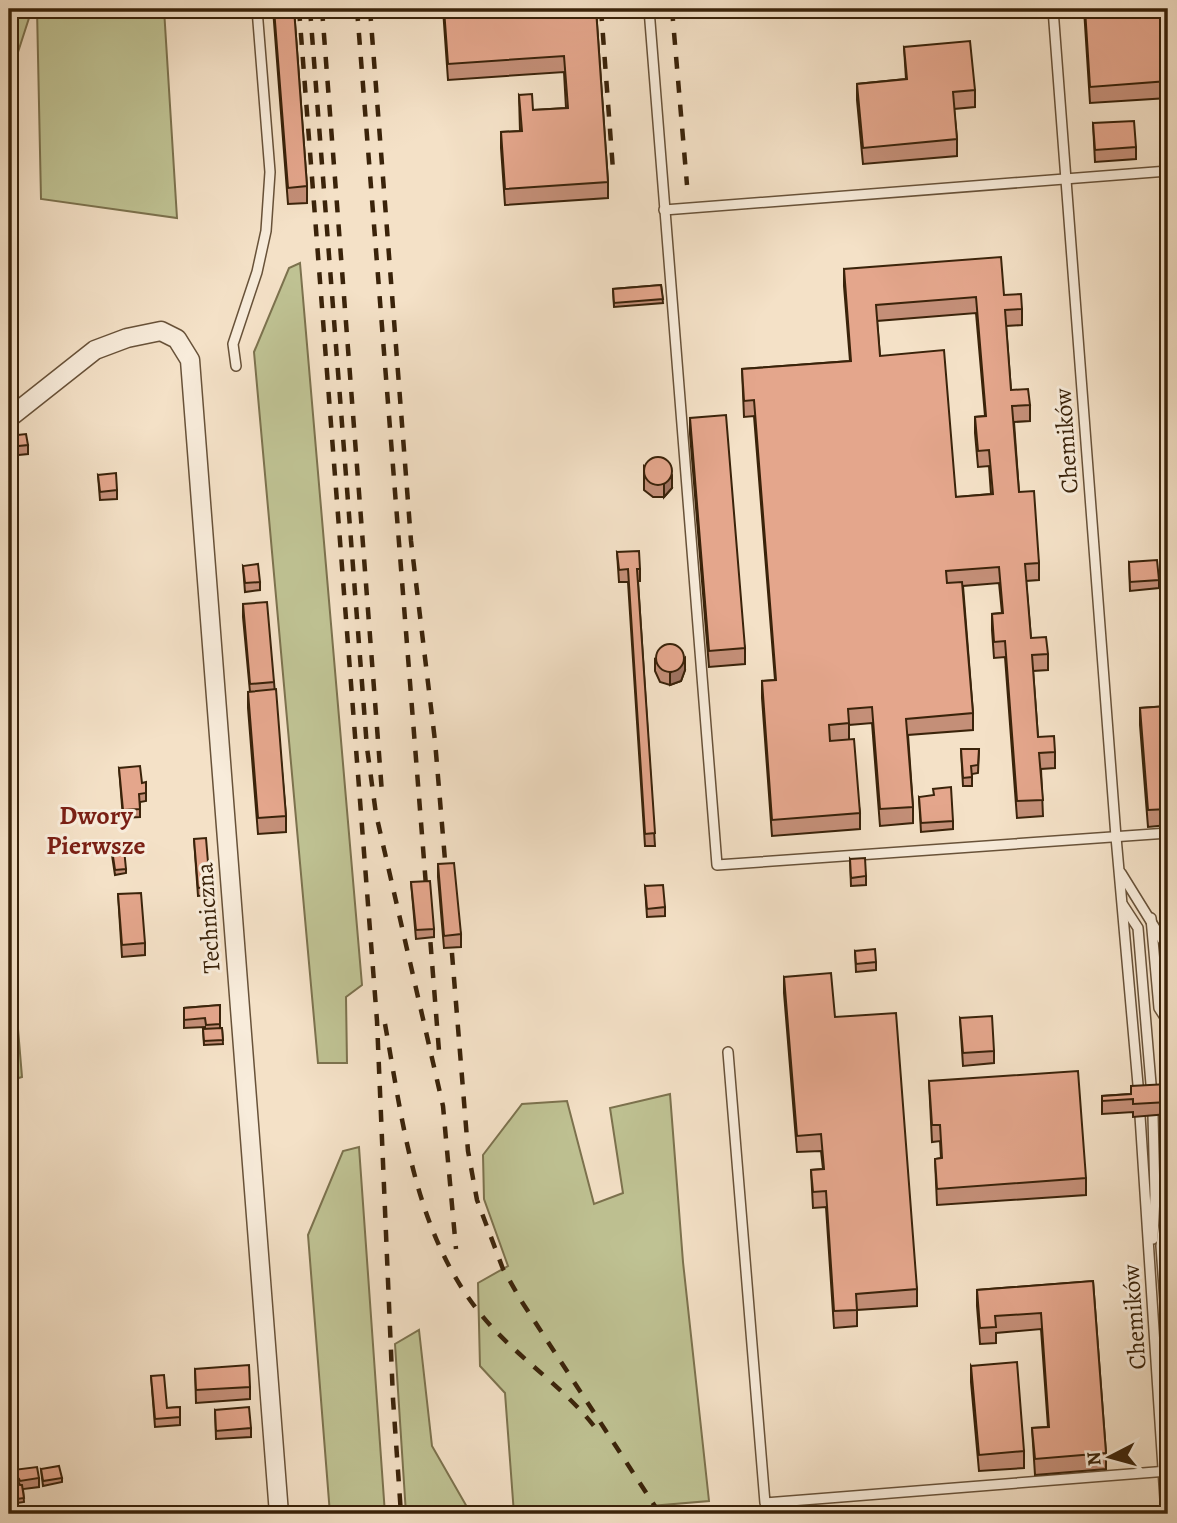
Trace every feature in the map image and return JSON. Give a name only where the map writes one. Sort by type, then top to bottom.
[{"type":"street","name":"Techniczna","points":[[9,418],[95,350],[127,338],[161,331],[177,339],[190,360],[279,1514]]},
{"type":"lane","points":[[236,366],[233,344],[257,272],[266,231],[270,172],[257,9]]},
{"type":"lane","points":[[649,9],[717,865],[1168,833]]},
{"type":"lane","name":"Chemików","points":[[1053,9],[1116,837],[1139,1098]]},
{"type":"lane","points":[[664,210],[1168,171]]},
{"type":"lane","name":"Chemików","points":[[1119,871],[1168,949]]},
{"type":"lane","points":[[1122,904],[1138,928],[1152,1097]]},
{"type":"lane","points":[[1151,918],[1159,1007],[1166,1019],[1168,1052]]},
{"type":"lane","points":[[728,1052],[765,1503],[1166,1472]]},
{"type":"lane","points":[[1153,1115],[1153,1241],[1161,1365],[1157,1380]]},
{"type":"lane","name":"Chemików","points":[[1140,1116],[1161,1440],[1166,1472],[1166,1514]]},
{"type":"lane","points":[[1168,1191],[1161,1246],[1168,1343]]},
{"type":"lane","points":[[1161,1440],[1168,1410]]},
{"type":"green space","points":[[9,9],[29,18],[9,80]]},
{"type":"green space","points":[[37,9],[164,9],[177,218],[41,199]]},
{"type":"green space","points":[[300,263],[362,985],[346,997],[347,1063],[318,1063],[254,352],[289,268]]},
{"type":"green space","points":[[9,921],[22,1077],[9,1081]]},
{"type":"green space","points":[[670,1094],[683,1262],[709,1501],[556,1514],[514,1514],[505,1393],[480,1366],[478,1283],[508,1266],[484,1199],[483,1155],[522,1104],[567,1101],[594,1204],[623,1193],[610,1108]]},
{"type":"green space","points":[[359,1147],[385,1514],[330,1514],[308,1235],[343,1151]]},
{"type":"green space","points":[[419,1330],[432,1446],[471,1514],[406,1514],[395,1344]]},
{"type":"building","points":[[274,9],[294,9],[307,186],[288,188]]},
{"type":"building","points":[[444,9],[596,9],[608,182],[505,189],[501,132],[522,131],[519,95],[532,94],[533,110],[568,108],[564,56],[448,64]]},
{"type":"building","points":[[1085,9],[1168,9],[1168,81],[1090,87]]},
{"type":"building","points":[[970,41],[975,90],[953,92],[957,139],[863,148],[857,84],[907,79],[904,47]]},
{"type":"building","points":[[1134,121],[1136,147],[1095,150],[1093,123]]},
{"type":"building","points":[[1001,257],[1004,295],[1021,294],[1022,309],[1005,310],[1011,390],[1028,389],[1030,405],[1012,406],[1019,492],[1034,491],[1039,563],[1025,564],[1031,638],[1046,637],[1048,654],[1032,655],[1038,737],[1054,736],[1055,752],[1039,753],[1043,800],[1017,801],[1005,641],[994,642],[992,614],[1003,613],[999,567],[946,571],[947,583],[962,582],[973,713],[906,719],[913,807],[880,809],[872,707],[848,709],[849,723],[829,725],[830,741],[854,739],[860,813],[772,820],[762,681],[776,680],[754,400],[744,401],[742,369],[851,361],[844,269]],"holes":[[[976,297],[986,416],[975,417],[978,451],[989,450],[993,494],[956,497],[944,350],[880,356],[876,305]]]},
{"type":"building","points":[[661,285],[663,299],[614,303],[613,289]]},
{"type":"building","points":[[726,415],[745,648],[709,651],[690,418]]},
{"type":"building","points":[[26,434],[28,445],[9,447],[9,436]]},
{"type":"building","points":[[658,457],[668,461],[672,471],[668,481],[658,485],[648,481],[644,471],[648,461]]},
{"type":"building","points":[[116,473],[117,490],[100,492],[98,475]]},
{"type":"building","points":[[639,551],[640,569],[637,569],[655,833],[645,834],[628,569],[619,570],[617,552]]},
{"type":"building","points":[[1157,560],[1159,580],[1130,582],[1129,562]]},
{"type":"building","points":[[258,564],[260,582],[245,583],[243,566]]},
{"type":"building","points":[[267,602],[274,682],[250,684],[243,604]]},
{"type":"building","points":[[670,644],[680,648],[684,658],[680,668],[670,672],[660,668],[656,658],[660,648]]},
{"type":"building","points":[[276,689],[286,816],[258,818],[248,692]]},
{"type":"building","points":[[1168,706],[1168,809],[1148,810],[1140,708]]},
{"type":"building","points":[[11,731],[17,793],[9,794],[9,732]]},
{"type":"building","points":[[961,749],[979,749],[978,765],[971,766],[972,777],[963,778]]},
{"type":"building","points":[[140,766],[142,783],[146,782],[146,793],[139,794],[140,809],[123,810],[119,768]]},
{"type":"building","points":[[951,787],[953,821],[921,823],[919,797],[934,795],[933,789]]},
{"type":"building","points":[[206,838],[210,887],[198,888],[194,839]]},
{"type":"building","points":[[124,849],[126,869],[115,870],[112,850]]},
{"type":"building","points":[[865,858],[866,876],[851,878],[850,859]]},
{"type":"building","points":[[454,863],[461,934],[444,936],[438,864]]},
{"type":"building","points":[[430,881],[434,929],[416,930],[411,882]]},
{"type":"building","points":[[663,885],[665,907],[647,909],[645,886]]},
{"type":"building","points":[[141,893],[145,943],[122,945],[118,894]]},
{"type":"building","points":[[875,949],[876,962],[856,964],[855,951]]},
{"type":"building","points":[[831,973],[835,1017],[896,1013],[917,1289],[856,1294],[857,1310],[834,1311],[826,1191],[813,1192],[811,1170],[824,1169],[821,1134],[797,1136],[784,977]]},
{"type":"building","points":[[220,1005],[220,1024],[206,1025],[205,1018],[184,1020],[184,1008]]},
{"type":"building","points":[[992,1016],[994,1051],[963,1053],[960,1018]]},
{"type":"building","points":[[222,1028],[223,1040],[204,1041],[203,1029]]},
{"type":"building","points":[[1078,1071],[1086,1178],[937,1189],[935,1159],[942,1158],[940,1125],[932,1125],[929,1081]]},
{"type":"building","points":[[1168,1084],[1168,1102],[1133,1104],[1133,1099],[1102,1101],[1102,1096],[1131,1094],[1131,1086]]},
{"type":"building","points":[[1093,1281],[1106,1453],[1035,1459],[1032,1428],[1049,1427],[1041,1313],[995,1316],[996,1327],[980,1328],[977,1290]]},
{"type":"building","points":[[1017,1362],[1024,1451],[979,1455],[971,1366]]},
{"type":"building","points":[[249,1365],[250,1387],[196,1390],[195,1369]]},
{"type":"building","points":[[164,1375],[167,1408],[180,1407],[180,1417],[155,1419],[151,1376]]},
{"type":"building","points":[[249,1407],[251,1428],[216,1431],[215,1410]]},
{"type":"building","points":[[59,1466],[62,1478],[43,1481],[41,1469]]},
{"type":"building","points":[[37,1467],[39,1478],[14,1480],[13,1470]]},
{"type":"building","points":[[9,1484],[22,1485],[24,1498],[10,1500]]},
{"type":"railway","points":[[299,9],[377,1021],[393,1399],[401,1514]]},
{"type":"railway","points":[[310,9],[367,748],[376,814],[443,1106],[456,1249]]},
{"type":"railway","points":[[322,9],[382,793]]},
{"type":"railway","points":[[357,9],[439,1051]]},
{"type":"railway","points":[[370,9],[411,541],[435,741],[447,884]]},
{"type":"railway","points":[[601,9],[613,170]]},
{"type":"railway","points":[[672,9],[687,185]]},
{"type":"railway","points":[[450,929],[468,1151],[477,1200],[503,1269],[522,1302],[660,1514]]},
{"type":"railway","points":[[385,1024],[417,1184],[445,1259],[466,1294],[491,1326],[570,1399],[594,1426]]},
{"type":"district","name":"Dwory Pierwsze","points":[[96,830]]}]
